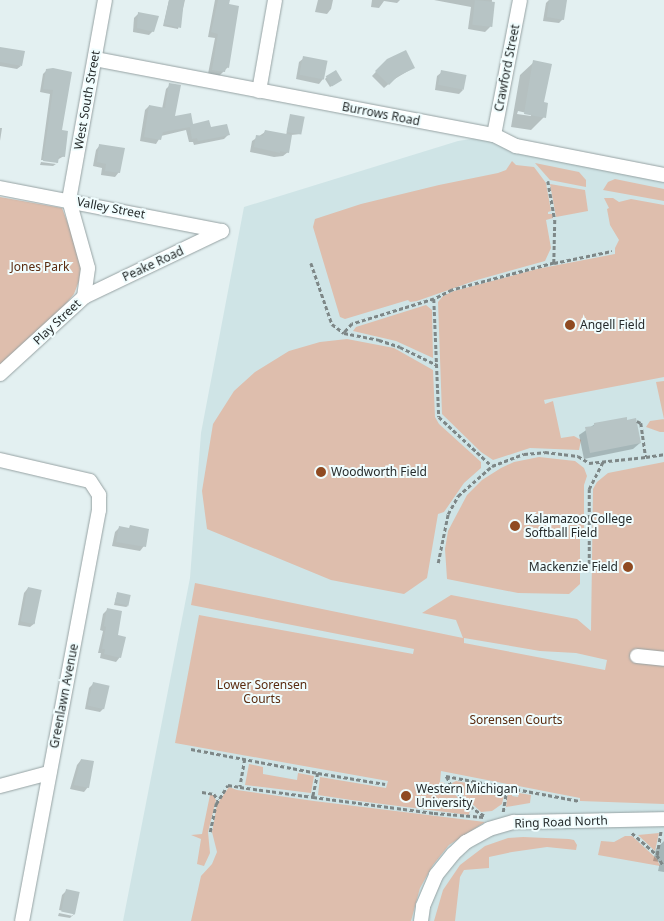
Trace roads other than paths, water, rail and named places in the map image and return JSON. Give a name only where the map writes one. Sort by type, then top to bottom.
[{"type":"street","name":"West South Street","points":[[69,200],[105,0]]},
{"type":"street","points":[[259,91],[275,0]]},
{"type":"street","name":"Crawford Street","points":[[494,135],[520,0]]},
{"type":"street","name":"Burrows Road","points":[[95,60],[494,135],[516,146],[664,174]]},
{"type":"street","name":"Valley Street","points":[[0,188],[222,231]]},
{"type":"street","name":"Play Street","points":[[0,374],[84,298],[88,268],[69,200]]},
{"type":"street","name":"Peake Road","points":[[84,298],[222,231]]},
{"type":"street","name":"Greenlawn Avenue","points":[[0,460],[90,481],[99,495],[98,510],[22,921]]},
{"type":"street","points":[[637,656],[664,658]]},
{"type":"street","points":[[0,786],[50,773]]},
{"type":"street","name":"Ring Road North","points":[[421,921],[423,906],[436,875],[453,854],[466,842],[489,829],[514,822],[663,824]]},
{"type":"place","name":"Angell Field","points":[[570,325]]},
{"type":"place","name":"Woodworth Field","points":[[321,472]]},
{"type":"place","name":"Kalamazoo College Softball Field","points":[[515,526]]},
{"type":"place","name":"Mackenzie Field","points":[[628,567]]},
{"type":"place","name":"Western Michigan University","points":[[406,796]]},
{"type":"park label","name":"Jones Park","points":[[40,267]]},
{"type":"park label","name":"Lower Sorensen Courts","points":[[262,692]]},
{"type":"park label","name":"Sorensen Courts","points":[[516,720]]}]
